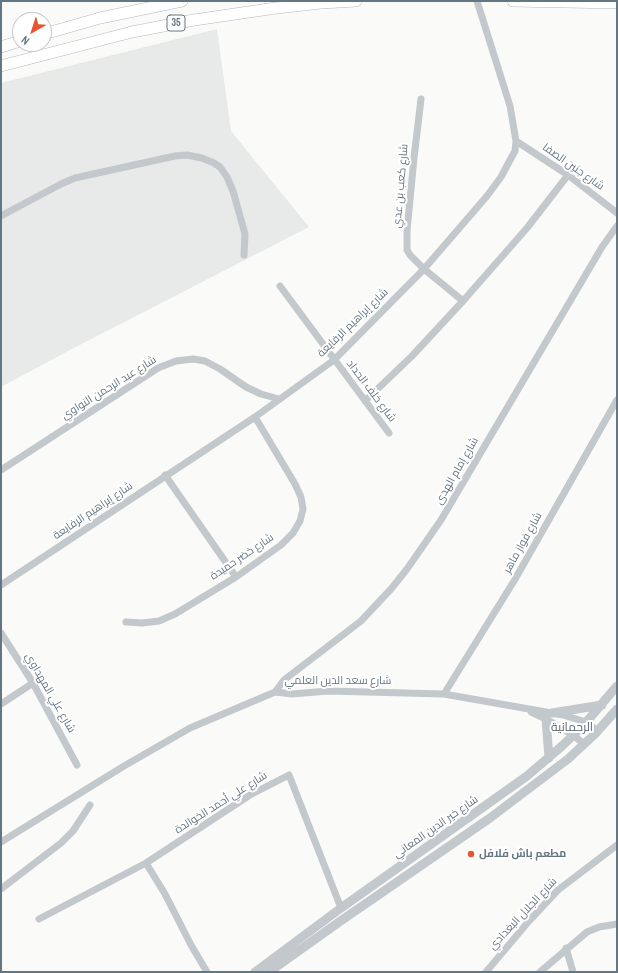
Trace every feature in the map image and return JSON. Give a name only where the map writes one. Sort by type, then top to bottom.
[{"type":"highway","name":"35","points":[[52,32],[143,5],[182,1]]},
{"type":"highway","name":"35","points":[[1,66],[132,32],[194,20],[276,8],[356,1]]},
{"type":"highway","points":[[513,1],[617,3]]},
{"type":"highway","points":[[1,47],[12,44]]},
{"type":"street","name":"شارع إبراهيم الرفايعة","points":[[1,585],[165,475],[255,417],[334,360],[424,269],[487,196],[501,177],[515,151],[516,141],[510,106],[477,1]]},
{"type":"street","name":"شارع كعب بن عدي","points":[[421,99],[414,158],[406,245],[407,250],[424,269],[463,301]]},
{"type":"street","name":"شارع جنين الصفا","points":[[516,141],[568,175],[617,213]]},
{"type":"street","points":[[1,216],[75,178],[175,156],[187,155],[202,158],[214,163],[220,167],[227,177],[233,191],[245,234],[244,255]]},
{"type":"street","points":[[365,402],[412,356],[463,301],[527,228],[568,175]]},
{"type":"street","name":"شارع إمام الهدى","points":[[275,692],[284,680],[361,621],[391,589],[407,569],[441,520],[602,247],[617,226]]},
{"type":"street","name":"شارع خلف الحداد","points":[[280,286],[389,433]]},
{"type":"street","name":"شارع عبد الرحمن النواوي","points":[[1,470],[158,368],[176,361],[193,359],[205,361],[220,369],[246,387],[261,394],[279,399]]},
{"type":"street","name":"شارع فواز ماهر","points":[[444,694],[514,582],[617,400]]},
{"type":"street","name":"شارع خضر حميدة","points":[[126,622],[142,623],[159,621],[175,614],[236,577],[281,545],[293,533],[300,521],[303,509],[301,497],[296,484],[255,417]]},
{"type":"street","points":[[165,475],[236,577]]},
{"type":"street","name":"شارع علي المهداوي","points":[[1,633],[33,683],[78,765]]},
{"type":"street","points":[[1,704],[33,683]]},
{"type":"street","name":"شارع خير الدين المعاني","points":[[255,972],[527,776],[574,735],[602,705],[617,686]]},
{"type":"street","name":"شارع سعد الدين العلمي","points":[[1,842],[124,766],[190,728],[275,692],[292,694],[328,690],[444,694],[522,708],[549,716]]},
{"type":"street","points":[[549,716],[602,705]]},
{"type":"street","name":"شارع خير الدين المعاني","points":[[270,972],[342,920],[490,818],[568,759],[598,731],[617,709]]},
{"type":"street","points":[[549,716],[586,722],[598,731]]},
{"type":"street","points":[[549,716],[584,744]]},
{"type":"street","points":[[548,758],[549,716]]},
{"type":"street","name":"شارع علي أحمد الخوالدة","points":[[39,919],[146,863],[250,795],[289,775],[342,908]]},
{"type":"street","points":[[1,889],[61,843],[73,831],[90,805]]},
{"type":"street","name":"شارع الجلال البغدادي","points":[[486,972],[529,921],[558,890],[617,845]]},
{"type":"street","points":[[146,863],[165,894],[191,945],[207,972]]},
{"type":"street","points":[[540,972],[566,948],[587,932],[600,927],[617,924]]},
{"type":"street","points":[[566,948],[573,972]]},
{"type":"shaded area","points":[[217,29],[231,131],[309,227],[1,387],[1,83]]},
{"type":"place","name":"مطعم باش فلافل","points":[[471,854]]},
{"type":"district","name":"الرحمانية","points":[[572,728]]}]
